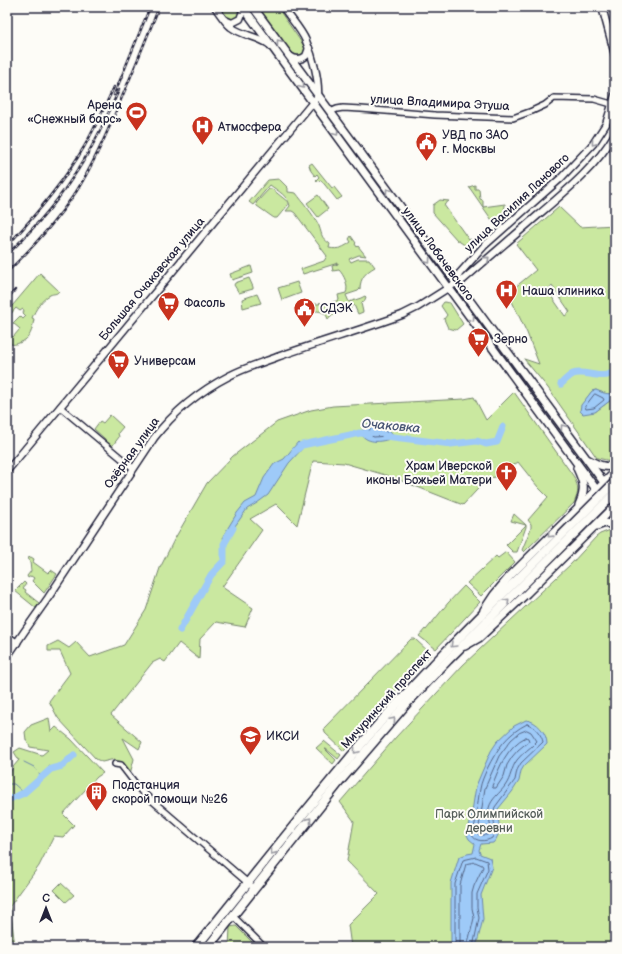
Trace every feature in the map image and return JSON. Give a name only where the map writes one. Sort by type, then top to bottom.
[{"type":"main road","name":"улица Лобачевского","points":[[242,7],[315,99],[448,288],[596,490],[614,510]]},
{"type":"main road","name":"улица Лобачевского","points":[[253,7],[290,56],[315,99],[330,112],[586,459],[615,496]]},
{"type":"main road","points":[[573,458],[584,489],[584,494],[578,508]]},
{"type":"main road","points":[[586,459],[599,466],[615,466]]},
{"type":"main road","points":[[480,617],[494,595],[510,576],[615,472]]},
{"type":"main road","name":"Мичуринский проспект","points":[[196,947],[251,886],[408,702],[562,541],[615,482]]},
{"type":"main road","name":"Мичуринский проспект","points":[[208,947],[326,785],[384,718],[439,658],[480,617],[615,493]]},
{"type":"main road","points":[[460,649],[478,638],[527,594],[614,510]]},
{"type":"main road","points":[[566,520],[576,518],[584,520],[587,528],[584,538]]},
{"type":"main road","points":[[591,531],[601,524],[608,523],[615,525]]},
{"type":"street","points":[[215,7],[231,27],[264,41],[274,49]]},
{"type":"street","points":[[224,19],[236,22],[242,16],[242,7]]},
{"type":"street","points":[[283,7],[306,40],[309,48],[318,86],[315,99]]},
{"type":"street","points":[[602,7],[615,55]]},
{"type":"street","points":[[290,56],[293,58],[302,58],[306,56],[309,48]]},
{"type":"street","name":"улица Василия Ланового","points":[[456,283],[460,274],[486,245],[583,156],[599,137],[606,124],[614,104],[615,95]]},
{"type":"street","name":"улица Владимира Этуша","points":[[330,112],[343,108],[435,115],[513,118],[545,105],[554,98],[594,99],[614,104]]},
{"type":"street","name":"Большая Очаковская улица","points":[[7,471],[315,99]]},
{"type":"street","name":"улица Василия Ланового","points":[[456,283],[463,280],[560,197],[595,162],[610,144],[615,134]]},
{"type":"street","name":"Озёрная улица","points":[[7,657],[154,438],[169,420],[193,399],[221,380],[257,364],[402,315],[456,283]]},
{"type":"street","points":[[60,407],[133,468]]},
{"type":"street","points":[[7,636],[17,643]]},
{"type":"street","points":[[115,764],[121,766],[141,791],[251,886]]},
{"type":"street","points":[[232,916],[264,947]]},
{"type":"green space","points":[[219,7],[236,7],[239,14],[231,20],[226,17]]},
{"type":"green space","points":[[258,7],[277,7],[304,46],[304,51],[302,54],[292,53]]},
{"type":"green space","points":[[312,163],[332,188],[334,187],[342,197],[337,200],[321,180],[316,180],[319,177],[317,174],[315,176],[311,171],[309,165]]},
{"type":"green space","points":[[279,179],[288,188],[288,192],[296,193],[309,210],[319,226],[323,238],[330,244],[329,248],[341,248],[351,242],[349,239],[351,236],[357,247],[358,246],[366,256],[359,255],[349,259],[351,262],[358,259],[369,259],[375,267],[364,276],[358,291],[346,295],[349,302],[365,296],[366,297],[364,302],[361,303],[363,312],[358,314],[354,305],[350,307],[351,309],[330,316],[328,319],[326,315],[320,311],[315,311],[313,304],[319,304],[320,302],[322,306],[339,300],[338,295],[346,293],[346,284],[343,275],[339,270],[333,271],[332,266],[338,263],[303,274],[301,269],[324,261],[327,256],[295,213],[292,211],[286,211],[290,206],[287,199],[282,194],[270,185],[253,205],[249,202],[268,180]]},
{"type":"green space","points":[[475,185],[475,189],[479,189],[480,199],[483,200],[483,207],[505,204],[504,218],[499,226],[496,226],[469,187]]},
{"type":"green space","points":[[269,189],[272,189],[288,202],[288,205],[277,218],[274,218],[257,206],[256,203]]},
{"type":"green space","points":[[318,195],[328,209],[318,217],[307,203]]},
{"type":"green space","points":[[440,200],[449,201],[444,205],[469,240],[471,239],[466,246],[457,240],[433,213],[433,205]]},
{"type":"green space","points":[[559,207],[580,227],[615,225],[615,393],[610,394],[596,390],[592,391],[587,398],[595,412],[615,397],[615,460],[611,461],[597,458],[548,388],[524,359],[539,364],[527,333],[508,293],[536,270],[516,244]],"holes":[[[552,286],[570,312],[565,316],[547,290]]]},
{"type":"green space","points":[[251,266],[253,273],[232,280],[230,274]]},
{"type":"green space","points":[[40,273],[59,291],[47,297],[37,308],[32,318],[34,319],[32,330],[28,337],[19,343],[10,344],[7,342],[7,332],[13,337],[20,329],[13,323],[20,316],[23,319],[26,316],[23,313],[23,309],[20,311],[16,308],[7,318],[7,312]]},
{"type":"green space","points":[[249,278],[253,289],[239,293],[234,285],[235,283]]},
{"type":"green space","points":[[297,282],[301,293],[282,300],[278,288]]},
{"type":"green space","points":[[257,294],[261,303],[243,308],[242,299]]},
{"type":"green space","points":[[444,302],[450,303],[463,324],[456,330],[448,328],[444,319],[447,315],[441,306]]},
{"type":"green space","points":[[514,392],[574,477],[578,490],[574,503],[524,552],[522,550],[531,528],[531,524],[528,520],[548,497],[518,462],[511,467],[509,472],[496,477],[488,478],[463,505],[392,477],[344,463],[313,461],[297,525],[276,504],[250,519],[262,530],[222,587],[253,608],[245,627],[216,622],[200,639],[199,659],[179,643],[165,662],[160,659],[152,663],[111,715],[142,742],[139,749],[123,738],[134,759],[130,774],[115,759],[102,762],[96,759],[58,718],[49,701],[70,673],[60,651],[48,651],[48,646],[58,641],[69,648],[76,642],[90,657],[124,645],[146,610],[160,568],[174,540],[207,483],[233,456],[277,422],[311,410],[333,406],[464,399],[474,397],[486,420]]},
{"type":"green space","points":[[110,415],[123,427],[118,433],[119,437],[110,449],[107,446],[105,439],[94,429],[100,421],[103,423]]},
{"type":"green space","points":[[514,514],[526,525],[511,521]]},
{"type":"green space","points":[[526,525],[517,552],[513,552],[506,545]]},
{"type":"green space","name":"Парк Олимпийской деревни","points":[[613,529],[615,530],[615,947],[351,947],[348,925],[379,894],[347,861],[354,821],[340,802],[396,737],[463,665],[571,564],[596,537]]},
{"type":"green space","points":[[506,552],[515,562],[481,596],[467,583],[496,556],[498,558]]},
{"type":"green space","points":[[31,557],[34,559],[33,562],[48,573],[51,570],[57,574],[44,593],[32,581],[34,578],[31,576],[28,578],[27,576],[31,571],[28,558]]},
{"type":"green space","points":[[24,582],[26,584],[23,588],[26,590],[25,592],[39,603],[36,608],[15,591]]},
{"type":"green space","points":[[464,586],[480,602],[436,649],[419,636]]},
{"type":"green space","points":[[411,639],[415,639],[431,654],[389,698],[344,751],[325,733],[324,728]]},
{"type":"green space","points":[[49,718],[51,732],[56,727],[71,739],[103,773],[97,777],[63,814],[74,825],[63,837],[54,836],[39,866],[10,906],[15,947],[7,947],[7,779],[13,767],[19,760],[14,752],[20,748],[42,755],[48,750],[30,747],[26,740],[25,732],[31,725]]},
{"type":"green space","points":[[324,741],[341,755],[338,759],[325,749],[336,760],[333,764],[316,748]]},
{"type":"green space","points":[[61,883],[74,895],[66,902],[54,890]]},
{"type":"green space","points":[[236,926],[257,947],[248,947],[245,945],[243,947],[229,947],[230,927]]},
{"type":"water","points":[[596,390],[610,394],[615,393],[615,397],[595,412],[583,414],[580,411],[581,405],[592,391]]},
{"type":"water","points":[[370,422],[378,423],[384,426],[395,437],[381,441],[371,441],[363,437],[360,433]]},
{"type":"water","points":[[298,442],[302,445],[302,449],[289,463],[268,495],[247,509],[224,544],[223,536],[237,513],[245,503],[256,497],[264,478],[274,464],[284,459]]},
{"type":"water","points":[[526,720],[541,728],[547,740],[547,744],[524,766],[521,771],[519,781],[498,809],[499,832],[496,840],[493,843],[481,844],[479,850],[480,854],[490,858],[492,867],[481,895],[483,919],[476,947],[451,947],[451,883],[459,857],[473,853],[475,844],[467,835],[476,786],[491,751],[497,742],[514,726]]},
{"type":"waterway","name":"Очаковка","points":[[561,384],[573,374],[583,373],[605,375],[615,371]]},
{"type":"waterway","name":"Очаковка","points":[[385,436],[451,444],[477,441],[486,444],[497,442],[503,427]]},
{"type":"waterway","name":"Очаковка","points":[[295,451],[302,445],[360,433],[369,434]]},
{"type":"waterway","name":"Очаковка","points":[[180,630],[211,575],[224,561],[224,544],[233,528]]},
{"type":"waterway","name":"Очаковка","points":[[7,800],[24,793],[51,769],[62,766],[74,755]]},
{"type":"waterway","points":[[24,762],[34,767],[36,770]]},
{"type":"waterway","name":"Очаковка","points":[[49,765],[51,769]]},
{"type":"waterway","name":"Очаковка","points":[[39,774],[42,778]]},
{"type":"waterway","points":[[7,784],[14,784],[24,793]]},
{"type":"railway","points":[[114,95],[150,7]]},
{"type":"railway","points":[[7,272],[35,244],[52,224],[83,181],[107,133],[159,7]]},
{"type":"railway","points":[[7,246],[38,211],[76,160],[88,140],[114,87]]},
{"type":"railway","points":[[7,255],[41,219],[64,190],[91,147],[119,90]]},
{"type":"railway","points":[[7,299],[15,290]]},
{"type":"place","name":"Арена «Снежный барс»","points":[[137,132]]},
{"type":"place","name":"Атмосфера","points":[[203,146]]},
{"type":"place","name":"УВД по ЗАО г. Москвы","points":[[427,162]]},
{"type":"place","name":"Наша клиника","points":[[506,310]]},
{"type":"place","name":"Фасоль","points":[[168,322]]},
{"type":"place","name":"СДЭК","points":[[305,328]]},
{"type":"place","name":"Зерно","points":[[479,358]]},
{"type":"place","name":"Универсам","points":[[118,380]]},
{"type":"place","name":"Храм Иверской иконы Божьей Матери","points":[[507,492]]},
{"type":"place","name":"ИКСИ","points":[[250,756]]},
{"type":"place","name":"Подстанция скорой помощи №26","points":[[97,812]]}]
